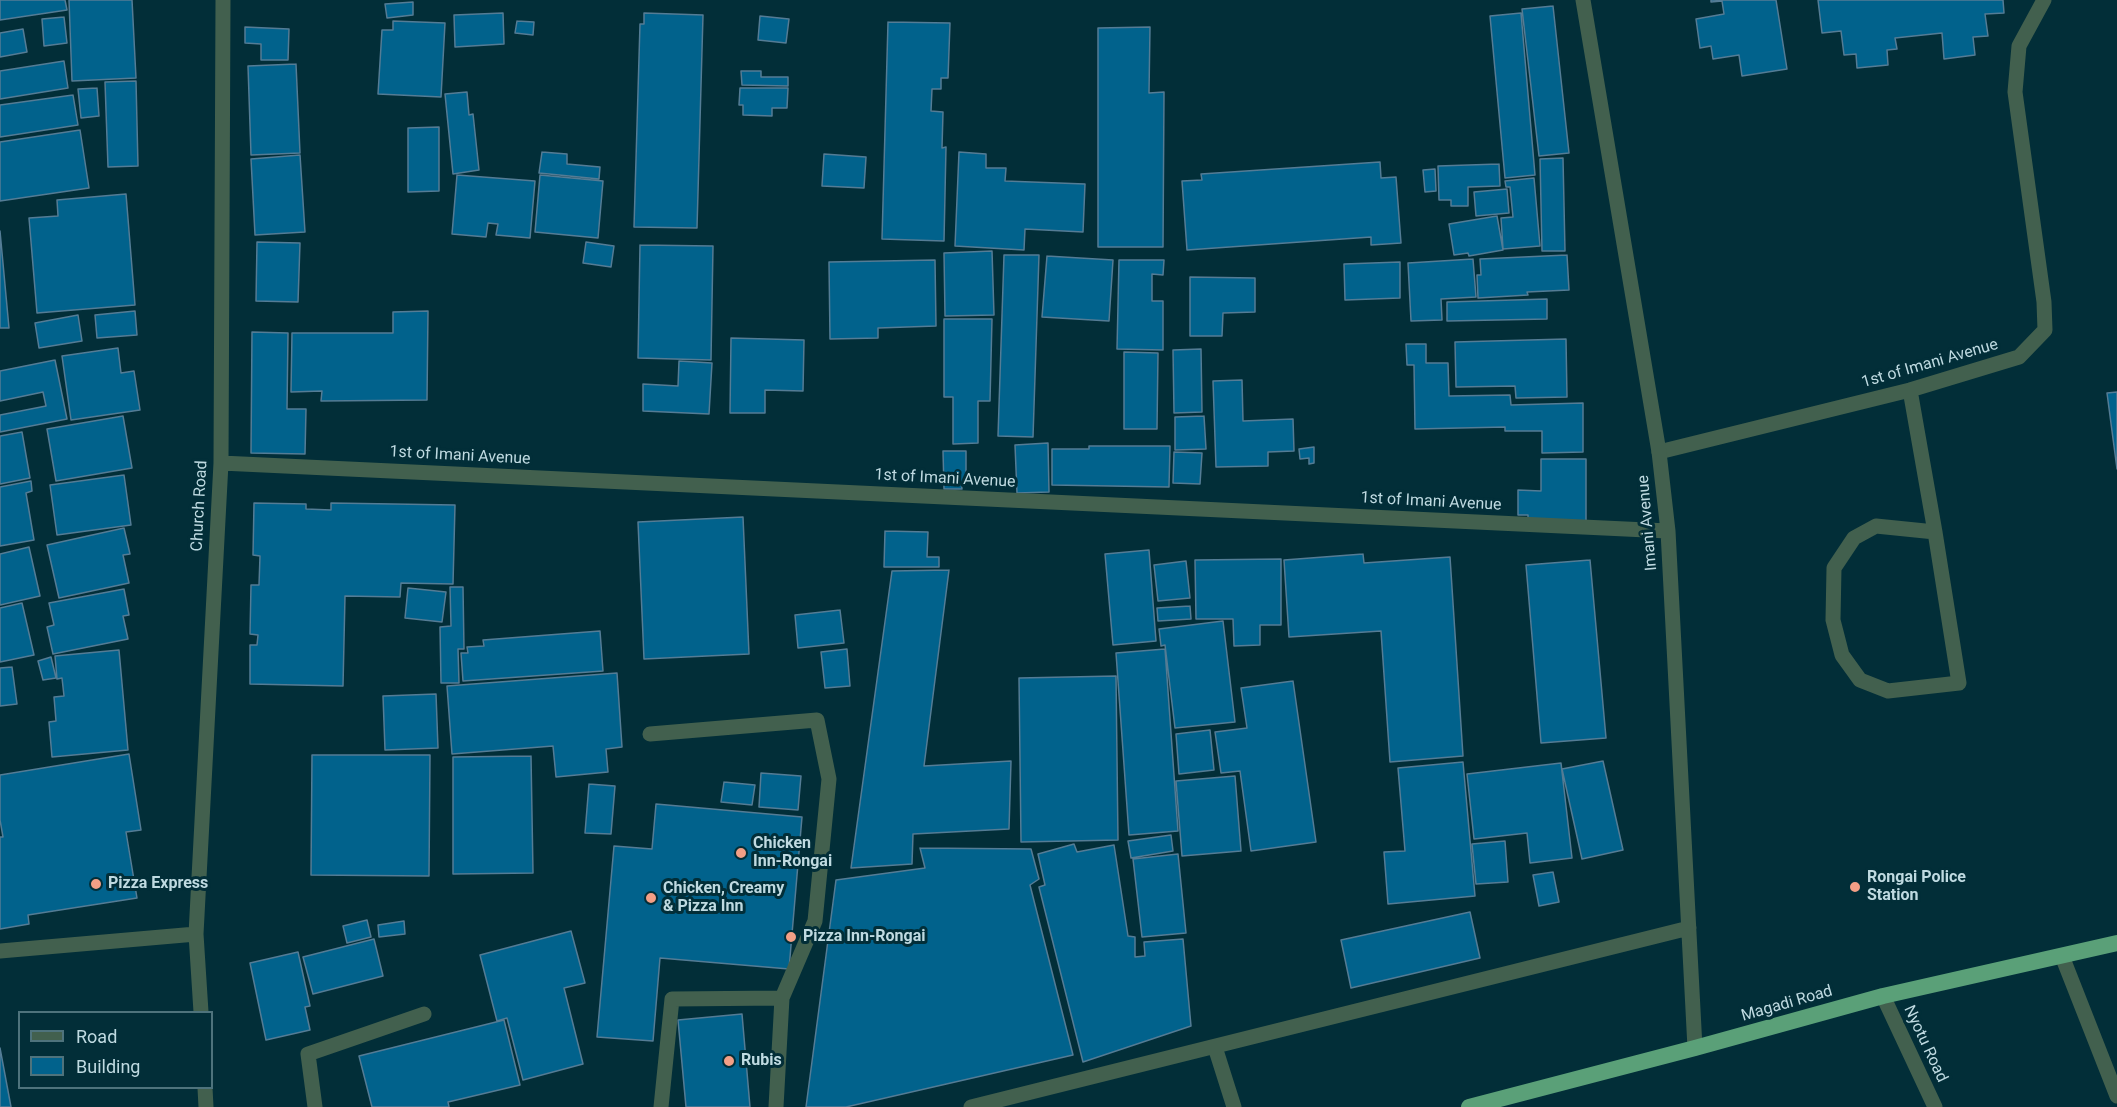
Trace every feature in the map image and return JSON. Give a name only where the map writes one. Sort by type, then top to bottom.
[{"type":"highway","name":"Magadi Road","points":[[1469,1107],[1883,996],[2117,943]]},
{"type":"street","name":"Church Road","points":[[201,1011],[196,934],[221,463],[223,0]]},
{"type":"street","name":"Imani Avenue","points":[[1583,0],[1659,452],[1668,531],[1695,1048]]},
{"type":"street","name":"1st of Imani Avenue","points":[[1659,452],[1910,390],[2019,357],[2045,330],[2044,302],[2015,92],[2019,46],[2044,0]]},
{"type":"street","points":[[1910,390],[1935,532],[1959,683],[1888,691],[1860,680],[1842,655],[1833,621],[1834,568],[1854,538],[1876,526],[1935,532]]},
{"type":"street","name":"1st of Imani Avenue","points":[[221,463],[1668,531]]},
{"type":"street","points":[[650,734],[817,720],[829,779],[815,921],[782,998],[776,1107]]},
{"type":"street","points":[[972,1107],[1689,928]]},
{"type":"street","points":[[0,951],[196,934]]},
{"type":"street","points":[[2062,956],[2117,1096]]},
{"type":"street","name":"Nyotu Road","points":[[1883,996],[1935,1107]]},
{"type":"street","points":[[661,1107],[672,999],[782,998]]},
{"type":"street","points":[[315,1107],[308,1054],[424,1014]]},
{"type":"street","points":[[1215,1047],[1234,1107]]},
{"type":"street","points":[[205,1089],[206,1107]]},
{"type":"building","points":[[0,0],[65,0],[67,10],[0,20]]},
{"type":"building","points":[[69,0],[132,0],[136,78],[72,81]]},
{"type":"building","points":[[1711,0],[1776,0],[1787,69],[1742,76],[1739,55],[1713,59],[1711,46],[1700,48],[1696,19],[1724,14],[1722,1],[1711,2]]},
{"type":"building","points":[[1818,0],[2003,0],[2004,13],[1985,14],[1988,36],[1973,37],[1975,55],[1944,59],[1942,33],[1895,38],[1897,49],[1887,50],[1888,65],[1857,68],[1856,54],[1844,55],[1841,31],[1822,33]]},
{"type":"building","points":[[413,2],[413,15],[387,18],[385,4]]},
{"type":"building","points":[[1553,6],[1569,153],[1539,156],[1522,9]]},
{"type":"building","points":[[503,13],[504,44],[455,47],[454,15]]},
{"type":"building","points":[[644,13],[703,15],[697,228],[634,227],[640,24],[644,24]]},
{"type":"building","points":[[1521,13],[1535,175],[1505,178],[1490,16]]},
{"type":"building","points":[[760,16],[789,19],[786,43],[758,40]]},
{"type":"building","points":[[64,17],[67,43],[44,46],[42,19]]},
{"type":"building","points":[[393,21],[445,23],[441,97],[378,94],[382,30],[393,30]]},
{"type":"building","points":[[517,21],[534,22],[533,35],[515,33]]},
{"type":"building","points":[[888,22],[950,23],[948,78],[941,78],[941,89],[932,89],[931,111],[943,112],[942,148],[946,147],[944,241],[882,239]]},
{"type":"building","points":[[245,27],[289,29],[288,60],[261,60],[261,44],[245,43]]},
{"type":"building","points":[[1150,27],[1149,93],[1164,92],[1163,247],[1098,247],[1098,28]]},
{"type":"building","points":[[23,29],[27,52],[0,57],[0,33]]},
{"type":"building","points":[[64,61],[68,88],[0,99],[0,71]]},
{"type":"building","points":[[296,64],[300,153],[251,155],[248,66]]},
{"type":"building","points":[[741,71],[761,71],[761,77],[788,77],[788,86],[742,85]]},
{"type":"building","points":[[136,81],[138,166],[108,167],[105,82]]},
{"type":"building","points":[[97,88],[99,116],[81,118],[78,89]]},
{"type":"building","points":[[740,88],[788,88],[787,108],[772,108],[772,116],[743,115],[743,105],[739,105]]},
{"type":"building","points":[[467,92],[469,115],[473,114],[479,170],[453,174],[445,94]]},
{"type":"building","points":[[73,95],[78,125],[0,137],[0,105]]},
{"type":"building","points":[[439,127],[439,191],[408,192],[408,128]]},
{"type":"building","points":[[80,130],[89,188],[0,201],[0,142]]},
{"type":"building","points":[[542,152],[567,154],[567,164],[600,167],[599,179],[539,173]]},
{"type":"building","points":[[959,152],[986,154],[986,168],[1006,168],[1005,181],[1085,184],[1083,232],[1025,229],[1024,250],[955,246]]},
{"type":"building","points":[[824,154],[866,157],[864,188],[822,186]]},
{"type":"building","points":[[300,155],[305,232],[255,235],[251,159]]},
{"type":"building","points":[[1563,158],[1565,251],[1542,251],[1540,159]]},
{"type":"building","points":[[1380,162],[1381,178],[1396,177],[1401,243],[1371,245],[1371,237],[1187,250],[1182,181],[1202,180],[1201,174]]},
{"type":"building","points":[[1499,164],[1500,186],[1468,187],[1468,206],[1451,206],[1451,200],[1439,200],[1438,166]]},
{"type":"building","points":[[1435,169],[1436,191],[1425,192],[1423,170]]},
{"type":"building","points":[[457,175],[535,181],[530,238],[496,235],[498,224],[488,223],[486,237],[452,234]]},
{"type":"building","points":[[540,175],[603,181],[598,238],[535,232]]},
{"type":"building","points":[[1534,178],[1540,246],[1503,249],[1501,218],[1513,217],[1510,187],[1506,187],[1505,181]]},
{"type":"building","points":[[1507,189],[1509,213],[1476,216],[1474,192]]},
{"type":"building","points":[[126,194],[135,305],[37,313],[29,218],[58,216],[57,200]]},
{"type":"building","points":[[1497,216],[1503,250],[1469,256],[1468,253],[1454,255],[1449,224]]},
{"type":"building","points":[[0,231],[9,328],[0,328]]},
{"type":"building","points":[[257,242],[300,243],[298,302],[256,301]]},
{"type":"building","points":[[586,242],[614,246],[611,267],[583,263]]},
{"type":"building","points":[[640,245],[713,246],[711,360],[638,358]]},
{"type":"building","points":[[992,251],[994,315],[945,316],[944,253]]},
{"type":"building","points":[[1004,255],[1039,255],[1033,437],[998,436]]},
{"type":"building","points":[[1567,255],[1569,290],[1478,298],[1477,275],[1481,275],[1480,259]]},
{"type":"building","points":[[1047,256],[1113,260],[1109,321],[1042,317]]},
{"type":"building","points":[[1473,259],[1476,297],[1441,299],[1442,320],[1411,321],[1408,263]]},
{"type":"building","points":[[935,260],[936,326],[878,328],[878,338],[830,339],[829,262]]},
{"type":"building","points":[[1119,260],[1164,260],[1163,275],[1152,274],[1152,301],[1163,301],[1163,350],[1117,349]]},
{"type":"building","points":[[1400,262],[1400,298],[1345,300],[1344,264]]},
{"type":"building","points":[[1190,277],[1255,278],[1255,312],[1223,313],[1222,336],[1190,336]]},
{"type":"building","points":[[1547,299],[1547,319],[1447,321],[1447,302]]},
{"type":"building","points":[[135,311],[137,335],[97,338],[95,315]]},
{"type":"building","points":[[428,311],[427,400],[321,401],[322,391],[291,392],[292,333],[393,333],[393,312]]},
{"type":"building","points":[[78,315],[82,341],[39,348],[35,323]]},
{"type":"building","points":[[944,319],[992,319],[990,401],[978,401],[978,443],[953,444],[953,397],[944,397]]},
{"type":"building","points":[[252,332],[288,333],[287,409],[306,409],[305,454],[251,453]]},
{"type":"building","points":[[731,338],[804,340],[803,391],[765,390],[765,413],[730,413]]},
{"type":"building","points":[[1566,339],[1567,397],[1516,398],[1515,386],[1456,387],[1455,342]]},
{"type":"building","points":[[1406,344],[1426,344],[1426,363],[1448,363],[1449,396],[1510,395],[1511,405],[1583,403],[1583,452],[1542,453],[1542,431],[1505,431],[1505,427],[1415,429],[1414,365],[1407,365]]},
{"type":"building","points":[[118,348],[121,373],[134,371],[140,410],[71,420],[62,356]]},
{"type":"building","points":[[1201,349],[1202,412],[1174,413],[1173,350]]},
{"type":"building","points":[[1124,352],[1158,353],[1157,429],[1124,429]]},
{"type":"building","points":[[55,360],[67,419],[0,432],[0,415],[46,406],[43,392],[0,401],[0,371]]},
{"type":"building","points":[[679,361],[712,363],[709,414],[643,411],[643,384],[678,386]]},
{"type":"building","points":[[1242,380],[1243,421],[1293,419],[1294,451],[1268,452],[1268,466],[1216,467],[1213,381]]},
{"type":"building","points":[[2117,392],[2117,469],[2107,393]]},
{"type":"building","points":[[123,416],[132,468],[56,481],[47,429]]},
{"type":"building","points":[[1204,416],[1206,449],[1175,450],[1175,417]]},
{"type":"building","points":[[22,432],[30,478],[0,484],[0,436]]},
{"type":"building","points":[[1048,443],[1049,492],[1017,493],[1015,445]]},
{"type":"building","points":[[1089,446],[1170,446],[1169,487],[1052,485],[1052,449],[1089,449]]},
{"type":"building","points":[[1314,447],[1314,463],[1309,464],[1309,458],[1300,459],[1299,449]]},
{"type":"building","points":[[943,451],[966,451],[966,481],[961,482],[962,489],[944,489]]},
{"type":"building","points":[[1174,452],[1202,453],[1200,484],[1173,483]]},
{"type":"building","points":[[1541,459],[1586,459],[1586,522],[1528,522],[1528,515],[1518,515],[1518,490],[1541,491]]},
{"type":"building","points":[[124,475],[131,525],[57,535],[50,485]]},
{"type":"building","points":[[31,481],[32,491],[26,493],[34,540],[0,546],[0,487]]},
{"type":"building","points":[[254,503],[306,504],[306,509],[331,510],[331,503],[455,505],[453,584],[401,583],[400,597],[345,596],[343,686],[250,684],[250,645],[257,645],[258,635],[250,634],[251,585],[259,585],[260,556],[253,555]]},
{"type":"building","points":[[743,517],[749,654],[644,659],[638,522]]},
{"type":"building","points":[[124,528],[130,554],[123,555],[129,583],[59,598],[47,545]]},
{"type":"building","points":[[885,531],[928,532],[927,557],[939,557],[939,567],[884,567]]},
{"type":"building","points":[[29,547],[40,596],[0,605],[0,554]]},
{"type":"building","points":[[1149,550],[1156,641],[1113,645],[1105,554]]},
{"type":"building","points":[[1363,554],[1364,563],[1450,557],[1463,756],[1390,762],[1381,631],[1289,637],[1284,560]]},
{"type":"building","points":[[1281,559],[1281,625],[1260,625],[1260,645],[1234,646],[1233,619],[1196,619],[1195,560]]},
{"type":"building","points":[[1590,560],[1606,738],[1541,743],[1526,565]]},
{"type":"building","points":[[1186,561],[1190,598],[1158,601],[1154,565]]},
{"type":"building","points":[[949,570],[924,766],[1011,761],[1009,829],[913,834],[912,864],[851,868],[892,571]]},
{"type":"building","points":[[450,587],[463,587],[464,649],[458,649],[459,683],[441,683],[440,627],[451,626]]},
{"type":"building","points":[[408,588],[446,592],[442,622],[405,618]]},
{"type":"building","points":[[124,589],[129,615],[123,616],[128,639],[53,654],[47,627],[54,625],[49,603]]},
{"type":"building","points":[[22,603],[34,655],[0,662],[0,608]]},
{"type":"building","points":[[1190,606],[1191,619],[1158,621],[1157,608]]},
{"type":"building","points":[[840,610],[844,643],[798,648],[795,615]]},
{"type":"building","points":[[1223,621],[1235,722],[1175,728],[1165,645],[1161,646],[1159,629]]},
{"type":"building","points":[[600,631],[603,671],[463,681],[461,653],[468,653],[467,647],[484,646],[483,640]]},
{"type":"building","points":[[847,649],[850,686],[825,688],[821,652]]},
{"type":"building","points":[[1165,649],[1178,831],[1129,835],[1116,653]]},
{"type":"building","points":[[119,650],[128,750],[52,757],[49,722],[56,721],[54,697],[64,696],[62,678],[57,679],[55,656]]},
{"type":"building","points":[[51,657],[56,678],[43,680],[38,661]]},
{"type":"building","points":[[12,667],[17,704],[0,706],[0,668]]},
{"type":"building","points":[[617,673],[622,747],[606,749],[608,772],[556,777],[553,746],[452,754],[447,686]]},
{"type":"building","points":[[1116,676],[1118,840],[1021,842],[1019,678]]},
{"type":"building","points":[[1293,681],[1316,842],[1251,851],[1240,771],[1221,773],[1215,732],[1247,728],[1241,688]]},
{"type":"building","points":[[436,694],[438,748],[385,750],[383,696]]},
{"type":"building","points":[[1210,730],[1214,770],[1179,774],[1176,734]]},
{"type":"building","points":[[129,754],[141,830],[126,832],[137,898],[28,915],[29,924],[0,929],[0,837],[3,837],[0,820],[0,775]]},
{"type":"building","points":[[312,755],[430,755],[429,876],[311,875]]},
{"type":"building","points":[[531,756],[533,873],[453,874],[453,757]]},
{"type":"building","points":[[1603,761],[1623,850],[1582,859],[1562,769]]},
{"type":"building","points":[[1463,762],[1475,896],[1388,904],[1384,852],[1405,851],[1398,768]]},
{"type":"building","points":[[1561,763],[1572,858],[1530,863],[1527,833],[1474,839],[1467,774]]},
{"type":"building","points":[[761,773],[801,776],[798,810],[759,807]]},
{"type":"building","points":[[1235,776],[1241,851],[1182,856],[1176,781]]},
{"type":"building","points":[[724,782],[755,785],[752,805],[721,802]]},
{"type":"building","points":[[589,784],[615,786],[611,834],[585,833]]},
{"type":"building","points":[[656,804],[802,817],[789,969],[660,958],[653,1041],[597,1037],[614,846],[652,849]]},
{"type":"building","points":[[1171,835],[1173,851],[1131,858],[1128,841]]},
{"type":"building","points":[[1505,841],[1508,882],[1476,884],[1472,844]]},
{"type":"building","points":[[1074,844],[1077,852],[1114,845],[1128,936],[1135,937],[1135,957],[1145,956],[1144,942],[1183,939],[1191,1026],[1083,1062],[1039,887],[1045,885],[1038,854]]},
{"type":"building","points":[[920,848],[1031,849],[1039,879],[1030,885],[1073,1055],[846,1107],[806,1107],[836,880],[925,868]]},
{"type":"building","points":[[1178,854],[1186,933],[1142,937],[1133,859]]},
{"type":"building","points":[[1553,872],[1559,902],[1539,906],[1533,875]]},
{"type":"building","points":[[1470,912],[1480,958],[1351,988],[1341,940]]},
{"type":"building","points":[[367,920],[371,937],[347,943],[343,926]]},
{"type":"building","points":[[404,921],[405,934],[379,937],[378,925]]},
{"type":"building","points":[[571,931],[585,983],[564,988],[583,1064],[523,1080],[507,1018],[497,1021],[480,955]]},
{"type":"building","points":[[374,939],[383,976],[313,994],[303,957]]},
{"type":"building","points":[[298,952],[310,1006],[305,1007],[310,1030],[266,1040],[250,963]]},
{"type":"building","points":[[742,1014],[750,1107],[686,1107],[678,1020]]},
{"type":"building","points":[[504,1020],[520,1085],[448,1102],[449,1107],[372,1107],[359,1056]]},
{"type":"building","points":[[0,1048],[11,1107],[0,1107]]},
{"type":"place","name":"Chicken Inn-Rongai","points":[[741,853]]},
{"type":"place","name":"Pizza Express","points":[[96,884]]},
{"type":"place","name":"Rongai Police Station","points":[[1855,887]]},
{"type":"place","name":"Chicken, Creamy & Pizza Inn","points":[[651,898]]},
{"type":"place","name":"Pizza Inn-Rongai","points":[[791,937]]},
{"type":"place","name":"Rubis","points":[[729,1061]]}]
